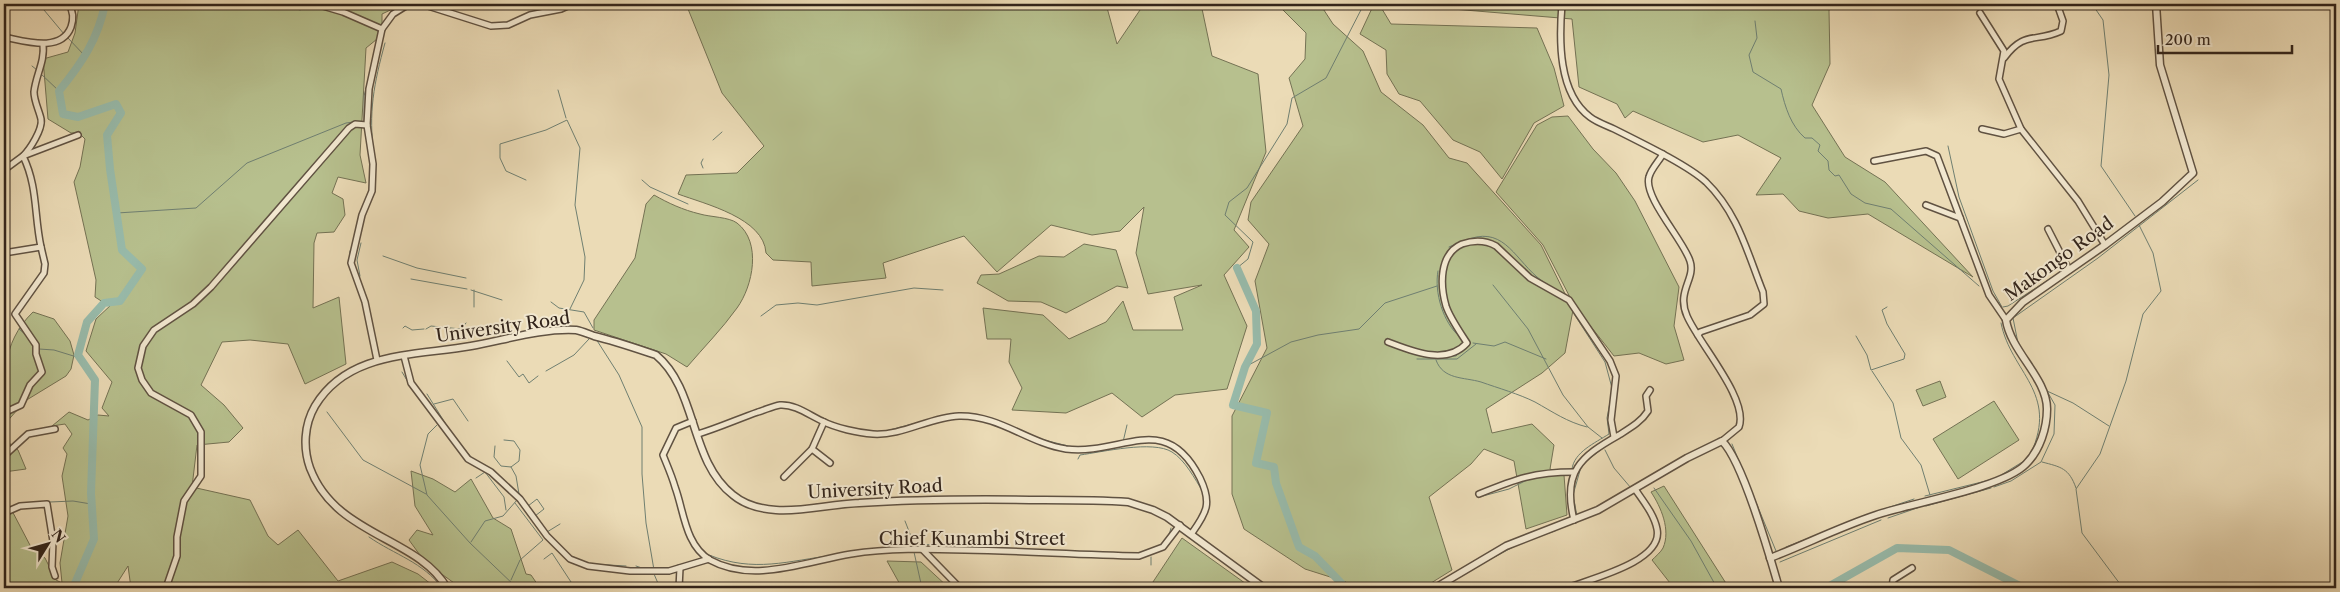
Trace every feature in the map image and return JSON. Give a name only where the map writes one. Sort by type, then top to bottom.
[{"type":"street","points":[[4,37],[43,44],[63,38],[69,31],[73,21],[69,4]]},
{"type":"street","points":[[316,4],[343,12],[382,29]]},
{"type":"street","points":[[377,360],[366,302],[351,263],[362,214],[372,191],[373,164],[367,125],[369,89],[382,29],[393,14],[409,4],[428,6],[491,26],[508,24],[530,15],[561,9],[572,4]]},
{"type":"street","points":[[1562,4],[1560,27],[1564,65],[1568,86],[1580,106],[1598,122],[1663,154],[1699,176],[1730,209],[1764,298],[1764,304],[1758,311],[1700,332],[1698,335]]},
{"type":"street","points":[[2057,4],[2063,21],[2061,31],[2024,39],[2014,45],[2004,58],[1999,79],[2021,129],[2078,201],[2105,245]]},
{"type":"street","name":"Makongo Road","points":[[1770,558],[1874,515],[1987,484],[2004,478],[2026,465],[2042,438],[2047,405],[2037,381],[2010,335],[2006,320],[2023,302],[2105,245],[2162,202],[2193,173],[2160,65],[2156,4]]},
{"type":"street","points":[[1980,13],[2001,45],[2004,58]]},
{"type":"street","points":[[4,170],[29,149],[41,120],[34,93],[43,63],[43,44]]},
{"type":"street","points":[[166,588],[177,556],[177,537],[184,501],[201,476],[201,432],[191,415],[150,392],[140,375],[139,358],[143,346],[154,330],[193,304],[229,269],[349,128],[355,124],[367,125]]},
{"type":"street","points":[[1982,129],[2004,134],[2021,129]]},
{"type":"street","points":[[22,156],[78,135]]},
{"type":"street","points":[[1874,161],[1926,151],[1934,153],[1938,159],[1990,296],[1998,311],[2006,320]]},
{"type":"street","points":[[1435,588],[1518,540],[1574,520],[1635,489],[1722,441],[1739,427],[1740,408],[1736,397],[1687,316],[1683,292],[1691,273],[1690,260],[1664,216],[1649,185],[1651,172],[1663,154]]},
{"type":"street","points":[[4,410],[8,411],[21,405],[30,385],[42,372],[36,354],[36,344],[15,314],[44,273],[45,264],[36,223],[35,193],[22,156]]},
{"type":"street","points":[[1926,206],[1960,218]]},
{"type":"street","points":[[2048,229],[2069,270]]},
{"type":"street","points":[[1388,342],[1417,353],[1430,355],[1455,352],[1465,346],[1467,343],[1447,308],[1443,288],[1446,260],[1451,251],[1465,243],[1476,241],[1490,242],[1530,278],[1569,300],[1605,353],[1616,376],[1610,420],[1614,437]]},
{"type":"street","points":[[4,254],[41,248]]},
{"type":"street","name":"University Road","points":[[447,588],[434,571],[340,511],[317,483],[307,459],[305,443],[311,414],[323,394],[340,377],[377,360],[538,334],[578,330],[656,355],[672,371],[698,434],[706,459],[720,482],[735,497],[757,507],[777,510],[858,502],[964,499],[1120,502],[1153,510],[1180,525],[1259,587]]},
{"type":"street","points":[[404,356],[411,383],[468,459],[490,472],[520,499],[547,536],[570,559],[588,566],[628,571],[670,571],[709,560],[693,541],[684,524],[675,487],[663,455],[676,428],[692,421]]},
{"type":"street","points":[[1574,520],[1571,500],[1574,472],[1586,456],[1630,428],[1646,414],[1648,408],[1646,396],[1650,390]]},
{"type":"street","points":[[698,434],[777,405],[796,408],[824,422],[875,434],[949,418],[977,417],[1000,423],[1042,443],[1067,449],[1104,447],[1142,440],[1168,442],[1177,447],[1190,461],[1206,495],[1206,511],[1192,533]]},
{"type":"street","points":[[784,477],[812,449],[824,422]]},
{"type":"street","points":[[4,456],[28,434],[55,429]]},
{"type":"street","points":[[1722,441],[1731,451],[1779,588]]},
{"type":"street","points":[[812,449],[830,463]]},
{"type":"street","points":[[1479,494],[1530,475],[1544,472],[1574,472]]},
{"type":"street","points":[[1567,588],[1632,563],[1646,555],[1652,548],[1657,538],[1657,530],[1652,516],[1635,489]]},
{"type":"street","points":[[4,513],[20,506],[47,504],[53,541],[52,566],[55,576]]},
{"type":"street","name":"Chief Kunambi Street","points":[[709,560],[728,567],[751,570],[805,564],[852,554],[922,549],[1139,556],[1163,547],[1180,525]]},
{"type":"street","points":[[922,549],[960,588]]},
{"type":"street","points":[[679,588],[680,568]]},
{"type":"street","points":[[1892,588],[1893,580],[1912,568]]},
{"type":"green space","points":[[79,4],[403,4],[382,14],[382,35],[366,48],[360,155],[366,183],[338,177],[332,193],[343,199],[345,215],[334,232],[317,233],[314,243],[313,308],[339,297],[346,364],[305,384],[288,344],[250,340],[222,342],[201,385],[224,405],[243,428],[229,442],[197,445],[192,487],[250,500],[268,536],[278,545],[298,530],[338,581],[392,562],[418,574],[436,588],[131,588],[128,566],[114,588],[4,588],[4,478],[9,505],[32,549],[45,558],[56,580],[62,583],[60,563],[68,516],[62,476],[67,454],[63,448],[72,434],[65,424],[52,426],[69,412],[88,420],[98,415],[109,416],[102,408],[112,382],[86,351],[96,319],[112,304],[106,304],[95,297],[96,280],[74,182],[80,167],[85,139],[79,133],[71,133],[48,119],[43,59],[68,52],[75,33]]},
{"type":"green space","points":[[443,4],[548,4],[463,9]]},
{"type":"green space","points":[[686,4],[1106,4],[1117,44],[1140,10],[1139,4],[1201,4],[1212,56],[1258,74],[1266,152],[1234,230],[1249,247],[1224,275],[1247,326],[1227,389],[1175,395],[1142,417],[1112,393],[1066,413],[1012,410],[1022,388],[1009,362],[1011,339],[987,339],[983,308],[1043,315],[1069,339],[1106,322],[1123,301],[1133,330],[1183,330],[1174,297],[1202,285],[1148,294],[1136,253],[1144,207],[1120,231],[1092,235],[1051,225],[997,272],[964,236],[883,263],[886,278],[812,286],[811,262],[773,260],[766,253],[763,241],[755,230],[744,222],[717,208],[678,194],[686,175],[737,173],[764,146],[722,93]]},
{"type":"green space","points":[[1320,4],[1333,24],[1363,51],[1381,92],[1423,125],[1449,158],[1467,163],[1541,245],[1573,310],[1565,353],[1542,373],[1486,409],[1492,433],[1532,424],[1554,445],[1550,469],[1564,475],[1567,515],[1526,529],[1514,461],[1484,449],[1471,464],[1429,497],[1452,570],[1423,588],[1350,588],[1346,582],[1305,569],[1244,529],[1232,494],[1232,416],[1267,348],[1255,281],[1269,244],[1248,220],[1251,202],[1303,126],[1289,78],[1305,59],[1306,33],[1278,5]]},
{"type":"green space","points":[[1374,4],[1379,4],[1391,24],[1537,28],[1554,68],[1564,106],[1534,123],[1502,179],[1480,152],[1453,140],[1420,101],[1399,94],[1387,74],[1386,50],[1360,34]]},
{"type":"green space","points":[[1393,4],[1842,4],[1829,10],[1830,64],[1812,105],[1845,157],[1885,182],[1973,277],[1868,214],[1828,218],[1799,211],[1783,194],[1756,195],[1781,158],[1738,135],[1703,142],[1633,111],[1625,118],[1617,104],[1579,87],[1572,19]]},
{"type":"green space","points":[[1568,116],[1593,149],[1616,173],[1635,201],[1679,287],[1674,326],[1684,360],[1666,364],[1639,353],[1614,356],[1574,305],[1543,245],[1496,192],[1537,125],[1552,117]]},
{"type":"green space","points":[[654,195],[688,210],[729,219],[737,223],[745,231],[750,241],[752,252],[751,276],[743,299],[687,367],[666,354],[594,330],[594,320],[635,258],[646,204]]},
{"type":"green space","points":[[1084,244],[1116,250],[1128,288],[1117,286],[1066,313],[1041,302],[1008,301],[977,283],[981,275],[999,274],[1039,256],[1064,257]]},
{"type":"green space","points":[[33,312],[54,319],[70,341],[74,355],[71,369],[66,376],[25,401],[4,425],[4,378],[9,350],[22,324]]},
{"type":"green space","points":[[1940,381],[1946,397],[1923,406],[1916,390]]},
{"type":"green space","points":[[1994,401],[2019,440],[1958,479],[1933,439]]},
{"type":"green space","points":[[4,439],[18,450],[26,469],[4,472]]},
{"type":"green space","points":[[411,471],[433,479],[455,492],[471,479],[493,518],[511,529],[526,574],[531,575],[540,588],[461,588],[425,562],[409,540],[417,530],[433,535],[415,506]]},
{"type":"green space","points":[[1664,486],[1729,588],[1657,588],[1670,583],[1652,560],[1663,548],[1666,534],[1664,519],[1651,492]]},
{"type":"green space","points":[[1182,538],[1249,586],[1252,588],[1149,588]]},
{"type":"green space","points":[[887,561],[921,562],[949,588],[902,588]]},
{"type":"waterway","points":[[39,4],[64,34]]},
{"type":"waterway","points":[[73,588],[94,539],[91,493],[95,380],[78,355],[87,322],[104,303],[120,301],[142,269],[122,250],[110,169],[107,135],[121,113],[116,104],[78,117],[63,114],[59,91],[75,71],[88,50],[98,28],[105,4]]},
{"type":"waterway","points":[[281,4],[300,10]]},
{"type":"waterway","points":[[1237,268],[1248,259],[1253,242],[1225,215],[1229,202],[1247,188],[1287,124],[1292,98],[1326,78],[1364,4]]},
{"type":"waterway","points":[[2092,4],[2103,20],[2109,75],[2101,166],[2135,216]]},
{"type":"waterway","points":[[1755,21],[1757,38],[1749,55],[1753,72],[1781,89],[1792,122],[1805,138],[1812,138],[1820,145],[1818,151],[1828,161],[1829,170],[1835,176],[1839,175],[1851,194],[1865,203],[1891,209],[1979,286]]},
{"type":"waterway","points":[[67,37],[85,56]]},
{"type":"waterway","points":[[374,155],[372,140],[373,98],[385,43]]},
{"type":"waterway","points":[[32,66],[37,70]]},
{"type":"waterway","points":[[40,73],[59,91]]},
{"type":"waterway","points":[[358,122],[364,122],[364,96],[370,73]]},
{"type":"waterway","points":[[558,90],[566,118]]},
{"type":"waterway","points":[[526,180],[506,171],[500,158],[500,144],[546,130],[567,120],[580,148],[575,205],[585,257],[584,280],[570,309]]},
{"type":"waterway","points":[[117,213],[196,208],[247,163],[346,123],[354,122]]},
{"type":"waterway","points":[[713,140],[722,132]]},
{"type":"waterway","points":[[1948,146],[1959,197],[1993,291],[2002,307]]},
{"type":"waterway","points":[[703,159],[701,163],[703,168]]},
{"type":"waterway","points":[[642,180],[650,187],[688,204]]},
{"type":"waterway","points":[[2018,343],[2013,318],[2098,258],[2198,180]]},
{"type":"waterway","points":[[2123,588],[2082,533],[2076,489],[2100,454],[2126,381],[2143,314],[2161,291],[2153,253],[2139,225]]},
{"type":"waterway","points":[[1464,241],[1477,237],[1497,239],[1506,245],[1537,277],[1563,294]]},
{"type":"waterway","points":[[1449,247],[1460,242]]},
{"type":"waterway","points":[[360,276],[357,260],[361,243]]},
{"type":"waterway","points":[[350,251],[349,266],[355,282]]},
{"type":"waterway","points":[[383,256],[417,268],[466,278]]},
{"type":"waterway","points":[[2068,266],[2078,260]]},
{"type":"waterway","points":[[1237,268],[1256,311],[1257,344],[1245,367],[1233,405],[1267,413],[1256,463],[1274,467],[1276,483],[1299,547],[1315,556],[1346,588]]},
{"type":"waterway","points":[[2003,307],[2008,306],[2065,269]]},
{"type":"waterway","points":[[1438,271],[1437,288],[1441,307],[1449,324],[1460,337]]},
{"type":"waterway","points":[[411,279],[467,289]]},
{"type":"waterway","points":[[1493,285],[1528,329],[1563,395],[1588,427],[1602,438]]},
{"type":"waterway","points":[[1245,367],[1291,342],[1318,335],[1359,329],[1385,303],[1437,286]]},
{"type":"waterway","points":[[761,316],[776,305],[798,303],[817,305],[914,288],[943,290]]},
{"type":"waterway","points":[[471,290],[502,300]]},
{"type":"waterway","points":[[474,290],[474,307]]},
{"type":"waterway","points":[[551,302],[559,308],[584,312],[593,328]]},
{"type":"waterway","points":[[1856,336],[1867,355],[1871,370],[1904,359],[1905,354],[1887,324],[1882,310],[1887,307]]},
{"type":"waterway","points":[[1574,314],[1605,362],[1612,388]]},
{"type":"waterway","points":[[426,329],[431,326],[461,329],[466,323]]},
{"type":"waterway","points":[[2001,323],[2006,340],[2030,384],[2040,414],[2038,432],[2031,453]]},
{"type":"waterway","points":[[403,328],[405,326],[412,330],[424,329]]},
{"type":"waterway","points":[[19,329],[26,335]]},
{"type":"waterway","points":[[546,371],[574,355],[589,339]]},
{"type":"waterway","points":[[596,339],[619,375],[642,427],[642,474],[646,523],[654,570]]},
{"type":"waterway","points":[[1473,343],[1494,346],[1505,342],[1546,359]]},
{"type":"waterway","points":[[1450,356],[1456,356],[1469,344]]},
{"type":"waterway","points":[[1417,359],[1457,359],[1476,344]]},
{"type":"waterway","points":[[39,349],[54,350],[80,358]]},
{"type":"waterway","points":[[1436,360],[1444,371],[1455,377],[1481,382],[1515,394],[1535,402],[1567,420],[1587,427]]},
{"type":"waterway","points":[[507,361],[519,377],[523,374],[529,383],[538,376]]},
{"type":"waterway","points":[[1872,371],[1893,403],[1901,438],[1921,465],[1930,495]]},
{"type":"waterway","points":[[402,372],[408,382]]},
{"type":"waterway","points":[[410,386],[414,392]]},
{"type":"waterway","points":[[2047,391],[2073,403],[2109,426]]},
{"type":"waterway","points":[[1994,487],[2011,481],[2041,462],[2054,434],[2055,405],[2047,391]]},
{"type":"waterway","points":[[1572,469],[1581,453],[1609,434],[1607,418],[1612,392]]},
{"type":"waterway","points":[[427,394],[452,434]]},
{"type":"waterway","points":[[434,404],[453,399],[468,421]]},
{"type":"waterway","points":[[327,412],[363,460],[426,494]]},
{"type":"waterway","points":[[975,415],[986,417]]},
{"type":"waterway","points":[[997,421],[1030,435]]},
{"type":"waterway","points":[[882,432],[920,422]]},
{"type":"waterway","points":[[437,425],[428,434],[420,465],[427,495],[470,543],[517,588]]},
{"type":"waterway","points":[[1123,442],[1127,425]]},
{"type":"waterway","points":[[1713,442],[1719,438]]},
{"type":"waterway","points":[[1040,439],[1068,446]]},
{"type":"waterway","points":[[495,446],[494,457],[501,466],[511,467],[519,461],[520,450],[514,441],[504,440]]},
{"type":"waterway","points":[[458,441],[471,457]]},
{"type":"waterway","points":[[1585,462],[1611,442]]},
{"type":"waterway","points":[[1732,444],[1776,551]]},
{"type":"waterway","points":[[1079,447],[1095,446]]},
{"type":"waterway","points":[[1078,459],[1080,455],[1127,448],[1153,447],[1163,449],[1177,455],[1203,492]]},
{"type":"waterway","points":[[1605,450],[1614,468],[1631,488]]},
{"type":"waterway","points":[[1998,477],[2024,461]]},
{"type":"waterway","points":[[2042,462],[2064,469],[2076,488]]},
{"type":"waterway","points":[[511,467],[516,476],[519,494]]},
{"type":"waterway","points":[[1573,495],[1581,467]]},
{"type":"waterway","points":[[476,478],[485,472],[504,497],[506,510]]},
{"type":"waterway","points":[[1565,475],[1570,475],[1569,483]]},
{"type":"waterway","points":[[1483,496],[1509,489],[1531,478]]},
{"type":"waterway","points":[[1925,496],[1994,479]]},
{"type":"waterway","points":[[1654,488],[1691,541],[1717,588]]},
{"type":"waterway","points":[[1926,506],[1991,488]]},
{"type":"waterway","points":[[919,497],[935,497]]},
{"type":"waterway","points":[[528,506],[537,499],[544,509],[535,516]]},
{"type":"waterway","points":[[1878,511],[1914,499]]},
{"type":"waterway","points":[[471,542],[485,521],[503,516],[517,500]]},
{"type":"waterway","points":[[1574,500],[1577,516]]},
{"type":"waterway","points":[[50,502],[73,501],[91,504]]},
{"type":"waterway","points":[[511,580],[520,560],[543,540],[515,503]]},
{"type":"waterway","points":[[816,504],[828,503]]},
{"type":"waterway","points":[[1888,518],[1920,507]]},
{"type":"waterway","points":[[1780,562],[1881,520]]},
{"type":"waterway","points":[[905,521],[914,544]]},
{"type":"waterway","points":[[1190,530],[1197,521]]},
{"type":"waterway","points":[[547,532],[560,524]]},
{"type":"waterway","points":[[1169,535],[1171,528]]},
{"type":"waterway","points":[[1515,539],[1542,529]]},
{"type":"waterway","points":[[1546,534],[1555,531]]},
{"type":"waterway","points":[[1786,547],[1814,536]]},
{"type":"waterway","points":[[369,537],[417,565],[442,588]]},
{"type":"waterway","points":[[1206,542],[1243,569]]},
{"type":"waterway","points":[[880,548],[938,544],[1055,551]]},
{"type":"waterway","points":[[1487,561],[1515,546]]},
{"type":"waterway","points":[[1463,568],[1498,547]]},
{"type":"waterway","points":[[1826,588],[1897,548],[1949,550],[2024,588]]},
{"type":"waterway","points":[[914,552],[922,588]]},
{"type":"waterway","points":[[544,559],[552,553],[571,582],[577,587]]},
{"type":"waterway","points":[[709,555],[725,560],[756,564],[771,564],[834,555]]},
{"type":"waterway","points":[[1151,557],[1151,565]]},
{"type":"waterway","points":[[591,564],[626,566]]},
{"type":"waterway","points":[[636,566],[645,569]]},
{"type":"waterway","points":[[654,574],[660,588]]},
{"type":"waterway","points":[[575,588],[582,583],[588,588]]}]
